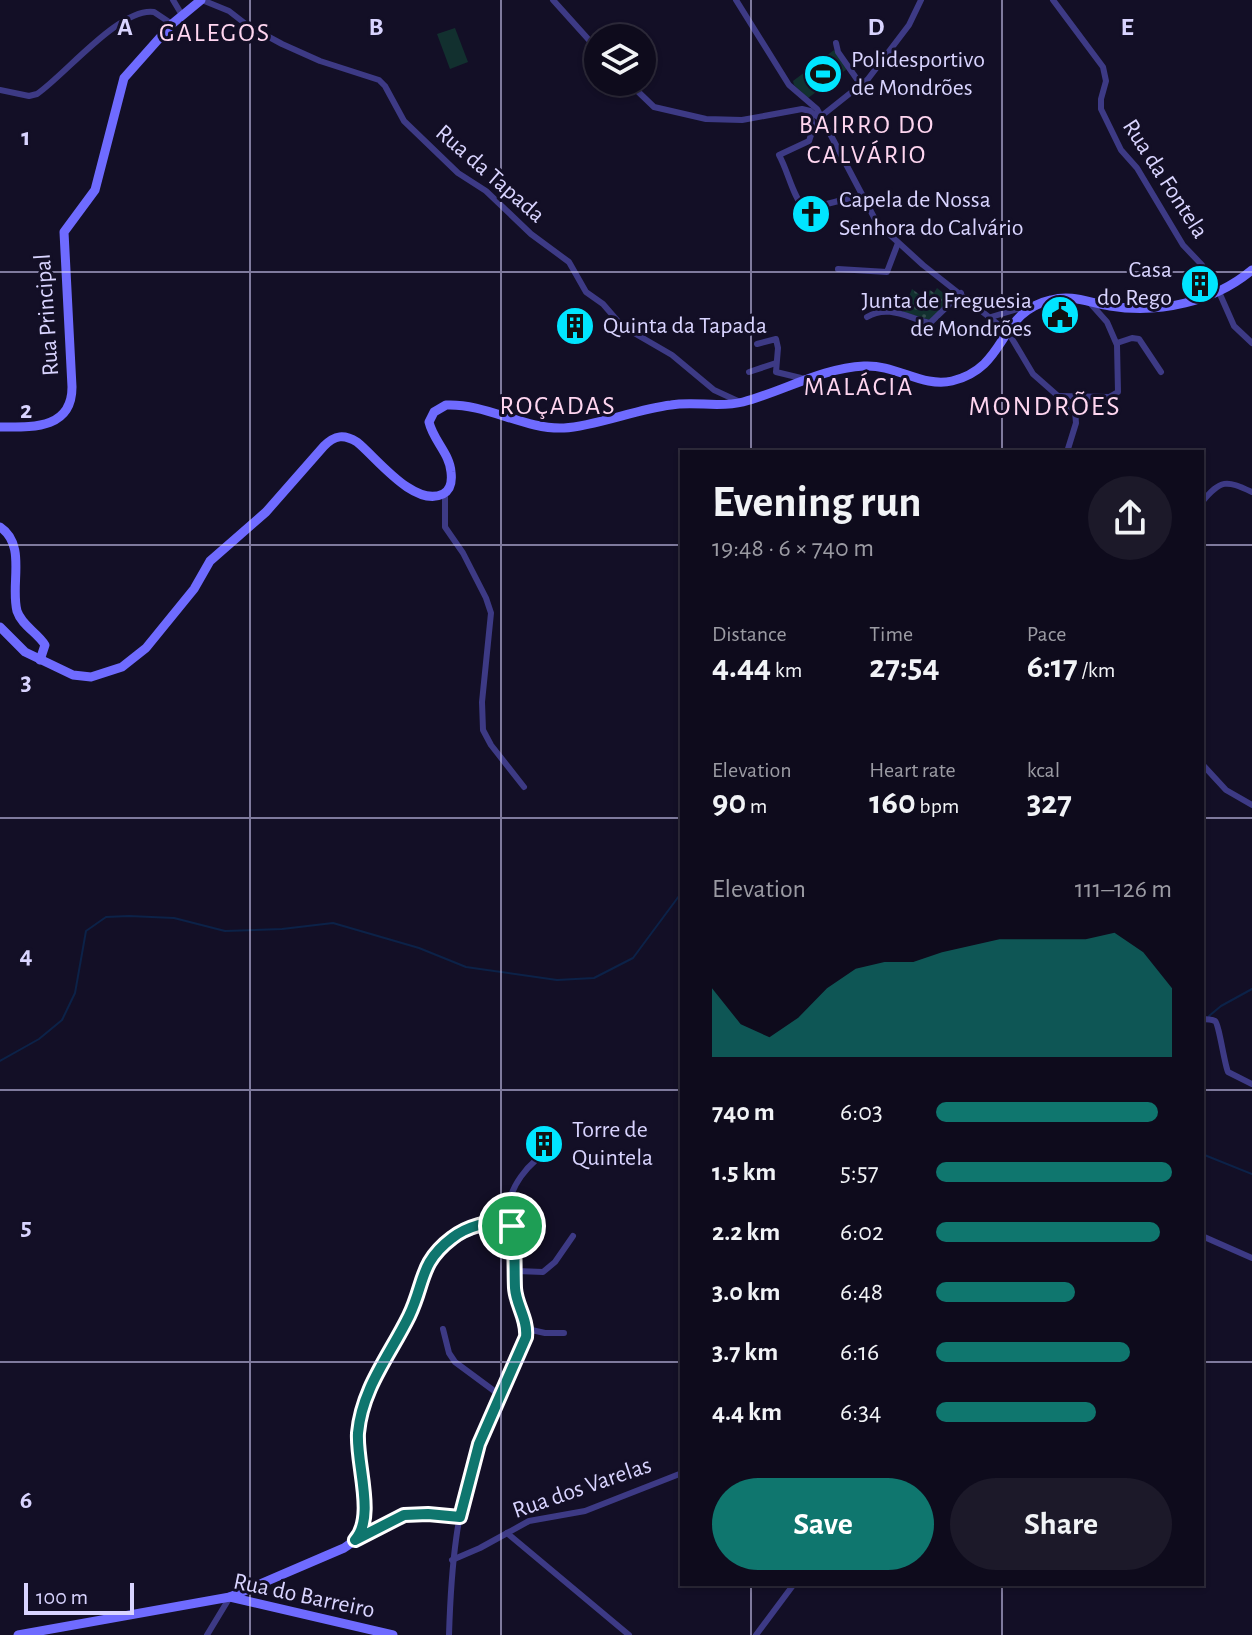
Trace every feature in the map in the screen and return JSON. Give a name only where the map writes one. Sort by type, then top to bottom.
[{"type":"street","points":[[173,0],[182,15]]},
{"type":"street","name":"Rua Principal","points":[[0,427],[44,425],[58,418],[70,403],[72,391],[64,232],[95,190],[124,78],[172,24],[201,0]]},
{"type":"street","name":"Rua da Tapada","points":[[201,0],[229,11],[279,43],[320,61],[379,80],[404,121],[461,175],[486,191],[531,234],[571,263],[586,292],[603,304],[622,326],[675,357],[714,390],[741,402]]},
{"type":"street","points":[[553,0],[584,34]]},
{"type":"street","points":[[736,0],[789,85],[817,109],[875,220],[923,265],[1008,332],[1031,372],[1076,413],[1068,450]]},
{"type":"street","points":[[819,118],[861,85],[909,25],[921,0]]},
{"type":"street","name":"Rua da Fontela","points":[[1053,0],[1103,67],[1106,81],[1100,107],[1121,150],[1137,168],[1183,245],[1202,265],[1234,326],[1252,343]]},
{"type":"street","points":[[0,90],[29,96],[37,94],[109,31],[144,12],[154,12],[172,24]]},
{"type":"street","points":[[836,43],[839,54],[861,85]]},
{"type":"street","points":[[643,96],[654,107],[711,119],[742,120],[793,110],[810,111],[819,118]]},
{"type":"street","points":[[810,111],[813,129],[809,141],[779,155],[790,175],[799,204],[808,208],[862,195]]},
{"type":"street","points":[[838,269],[887,272],[898,243]]},
{"type":"street","points":[[991,317],[1066,297],[1117,307],[1169,306],[1232,286],[1252,270]]},
{"type":"street","points":[[867,317],[878,311],[891,312],[930,323],[961,293]]},
{"type":"street","points":[[1058,396],[1109,397],[1117,394],[1117,343],[1107,322],[1087,300]]},
{"type":"street","points":[[524,787],[483,730],[482,702],[491,613],[463,553],[445,527],[445,493],[450,484],[451,469],[429,422],[434,412],[446,405],[566,428],[679,403],[741,402],[841,369],[869,365],[890,368],[934,382],[951,381],[968,375],[987,362],[1018,316],[1042,302]]},
{"type":"street","points":[[1117,343],[1132,338],[1141,340],[1161,372]]},
{"type":"street","points":[[757,344],[776,339],[778,374]]},
{"type":"street","points":[[749,372],[776,363]]},
{"type":"street","points":[[760,368],[808,379]]},
{"type":"street","points":[[0,627],[17,646],[40,660],[84,677],[108,673],[127,664],[146,648],[192,592],[210,561],[263,515],[334,437],[346,436],[357,442],[411,491],[434,496],[445,493]]},
{"type":"street","points":[[1204,500],[1214,488],[1225,483],[1233,483],[1252,492]]},
{"type":"street","points":[[0,527],[14,545],[16,604],[20,616],[45,645],[40,660]]},
{"type":"street","points":[[1204,766],[1226,790],[1252,805]]},
{"type":"street","points":[[1205,1019],[1219,1026],[1228,1072],[1252,1084]]},
{"type":"street","points":[[449,1635],[452,1560],[460,1517],[479,1444],[519,1356],[527,1329],[516,1290],[515,1241],[510,1219],[513,1192],[522,1175],[538,1158],[553,1149]]},
{"type":"street","points":[[355,1540],[365,1519],[358,1449],[363,1407],[373,1381],[409,1316],[425,1268],[453,1237],[467,1229],[510,1219]]},
{"type":"street","points":[[439,1250],[447,1243],[473,1232],[493,1231]]},
{"type":"street","points":[[517,1271],[543,1272],[555,1262],[573,1236]]},
{"type":"street","points":[[1204,1237],[1252,1258]]},
{"type":"street","points":[[443,1329],[449,1353],[455,1362],[501,1396]]},
{"type":"street","points":[[527,1329],[564,1333]]},
{"type":"street","name":"Rua dos Varelas","points":[[452,1560],[536,1518],[585,1511],[680,1474]]},
{"type":"street","points":[[207,1635],[230,1597],[344,1548],[404,1515],[460,1517]]},
{"type":"street","points":[[507,1533],[629,1635]]},
{"type":"street","points":[[756,1635],[793,1586]]},
{"type":"street","name":"Rua do Barreiro","points":[[18,1635],[230,1597],[393,1635]]},
{"type":"green space","points":[[455,28],[468,62],[450,69],[437,34]]},
{"type":"green space","name":"Polidesportivo de Mondrões","points":[[834,50],[847,69],[808,98],[793,81]]},
{"type":"green space","points":[[937,288],[951,299],[930,320],[903,312],[912,289],[924,298],[930,290],[934,293]]},
{"type":"waterway","points":[[0,1061],[39,1039],[62,1020],[75,993],[86,931],[106,917],[174,918],[225,931],[333,923],[419,948],[466,967],[557,980],[594,978],[633,958],[680,895]]},
{"type":"waterway","points":[[1209,1016],[1252,989]]},
{"type":"waterway","points":[[1204,1155],[1252,1174]]},
{"type":"place","name":"Polidesportivo de Mondrões","points":[[823,74]]},
{"type":"place","name":"Capela de Nossa Senhora do Calvário","points":[[811,214]]},
{"type":"place","name":"Casa do Rego","points":[[1200,284]]},
{"type":"place","name":"Junta de Freguesia de Mondrões","points":[[1060,315]]},
{"type":"place","name":"Quinta da Tapada","points":[[575,326]]},
{"type":"place","name":"Torre de Quintela","points":[[544,1144]]},
{"type":"district","name":"GALEGOS","points":[[215,33]]},
{"type":"district","name":"BAIRRO DO CALVÁRIO","points":[[867,140]]},
{"type":"district","name":"MALÁCIA","points":[[859,387]]},
{"type":"district","name":"ROÇADAS","points":[[558,406]]},
{"type":"district","name":"MONDRÕES","points":[[1045,407]]},
{"type":"route","points":[[510,1219],[512,1226],[516,1248],[516,1290],[527,1324],[526,1337],[479,1444],[460,1517],[418,1513],[404,1515],[355,1540],[365,1523],[358,1449],[363,1407],[373,1381],[409,1316],[428,1262],[453,1237],[475,1226],[510,1219]]}]
